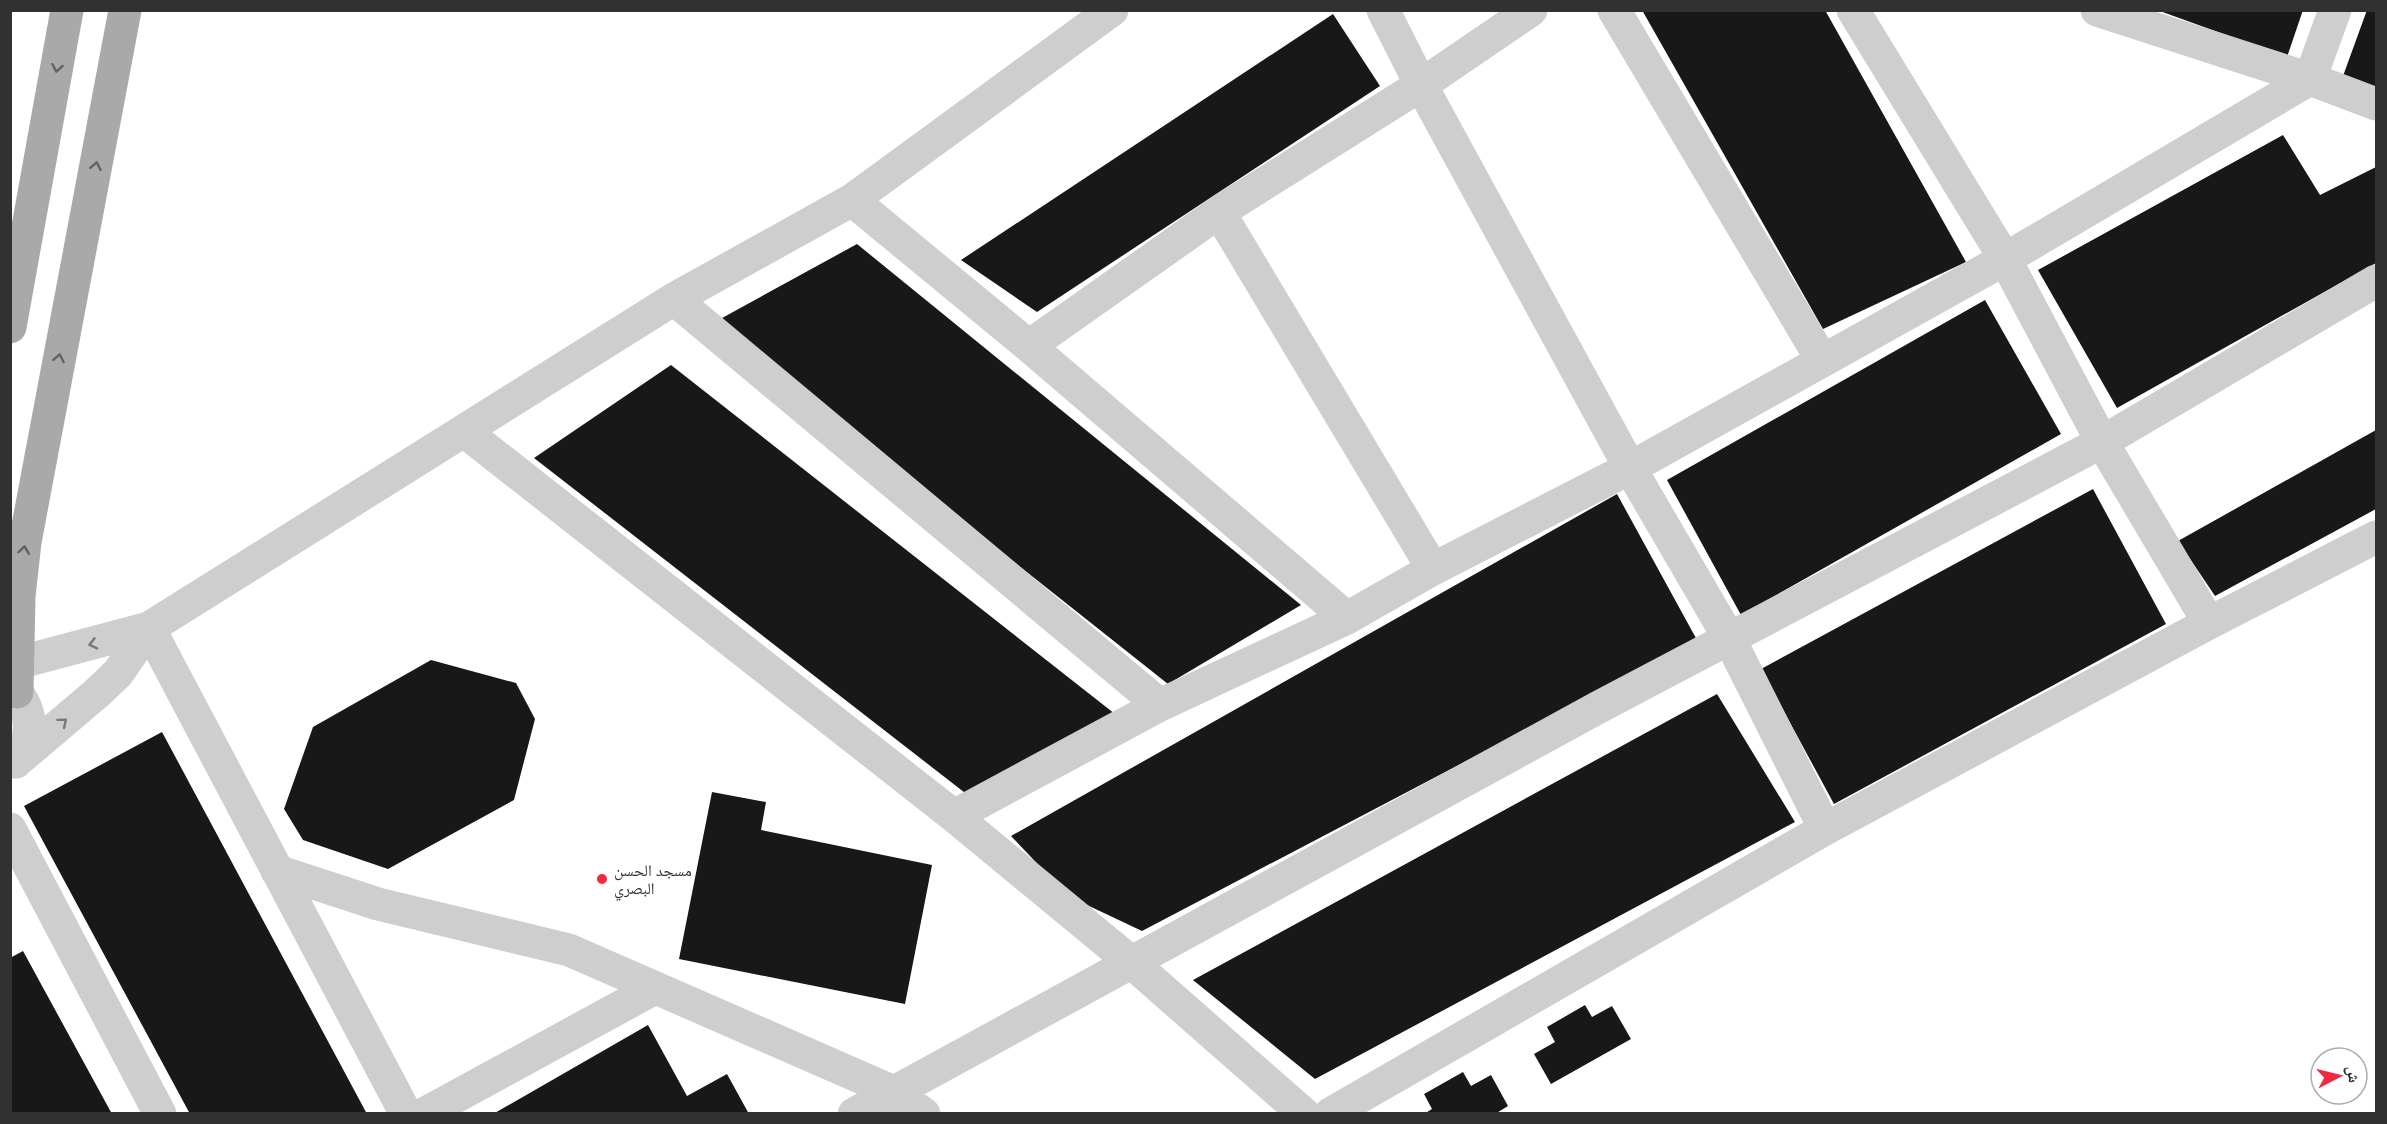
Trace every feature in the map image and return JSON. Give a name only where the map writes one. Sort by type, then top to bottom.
[{"type":"main road","points":[[10,327],[67,10]]},
{"type":"main road","points":[[14,677],[25,542],[125,10]]},
{"type":"street","points":[[14,764],[26,748],[29,734],[29,719],[14,677],[149,628],[674,299],[852,200],[1112,10]]},
{"type":"street","points":[[1383,10],[1421,85],[1630,468],[1729,638],[1825,829]]},
{"type":"street","points":[[1029,346],[1219,212],[1421,85],[1531,10]]},
{"type":"street","points":[[1614,10],[1822,360]]},
{"type":"street","points":[[1852,10],[2005,259],[2102,442],[2208,623]]},
{"type":"street","points":[[2097,10],[2310,79],[2376,104]]},
{"type":"street","points":[[954,816],[1160,705],[1347,618],[1433,569],[1630,468],[2005,259],[2310,79],[2335,10]]},
{"type":"street","points":[[852,200],[1029,346],[1347,618]]},
{"type":"street","points":[[1219,212],[1433,569]]},
{"type":"street","points":[[854,1113],[1729,638],[2102,442],[2376,281]]},
{"type":"street","points":[[674,299],[1160,705]]},
{"type":"street","points":[[464,430],[954,816],[1131,962],[1304,1113]]},
{"type":"street","points":[[1330,1113],[1825,829],[2208,623],[2376,537]]},
{"type":"street","points":[[14,764],[118,673],[149,628]]},
{"type":"street","points":[[149,628],[406,1113]]},
{"type":"street","points":[[10,830],[160,1113]]},
{"type":"street","points":[[277,871],[378,904],[569,950],[894,1092],[924,1113]]},
{"type":"street","points":[[424,1113],[655,988]]},
{"type":"building","points":[[1642,10],[1825,10],[1966,262],[1823,329]]},
{"type":"building","points":[[2157,10],[2303,10],[2287,57]]},
{"type":"building","points":[[2367,10],[2376,10],[2376,87],[2343,76]]},
{"type":"building","points":[[1333,14],[1380,86],[1037,312],[961,260]]},
{"type":"building","points":[[2283,135],[2320,195],[2376,167],[2376,263],[2117,408],[2038,270]]},
{"type":"building","points":[[857,244],[1301,605],[1168,684],[713,323]]},
{"type":"building","points":[[1985,300],[2061,434],[1741,615],[1667,480]]},
{"type":"building","points":[[671,365],[1115,714],[969,796],[534,458]]},
{"type":"building","points":[[2376,430],[2376,509],[2215,596],[2178,541]]},
{"type":"building","points":[[2093,489],[2166,624],[1834,804],[1761,669]]},
{"type":"building","points":[[1617,494],[1697,640],[1142,931],[1068,896],[1011,836]]},
{"type":"building","points":[[431,660],[516,683],[535,719],[514,800],[388,869],[303,840],[284,809],[313,727]]},
{"type":"building","points":[[1717,694],[1795,822],[1315,1079],[1193,980]]},
{"type":"building","points":[[162,732],[367,1114],[190,1114],[24,806]]},
{"type":"building","points":[[712,792],[766,802],[761,830],[932,865],[905,1004],[679,959]]},
{"type":"building","points":[[23,951],[112,1114],[10,1114],[10,958]]},
{"type":"building","points":[[1585,1005],[1592,1017],[1612,1006],[1631,1039],[1551,1084],[1534,1054],[1555,1042],[1547,1027]]},
{"type":"building","points":[[648,1025],[687,1096],[727,1074],[749,1114],[493,1114]]},
{"type":"building","points":[[1463,1072],[1471,1086],[1491,1075],[1508,1106],[1495,1114],[1424,1114],[1432,1109],[1424,1094]]},
{"type":"place","name":"مسجد الحسن البصري","points":[[602,879]]}]
